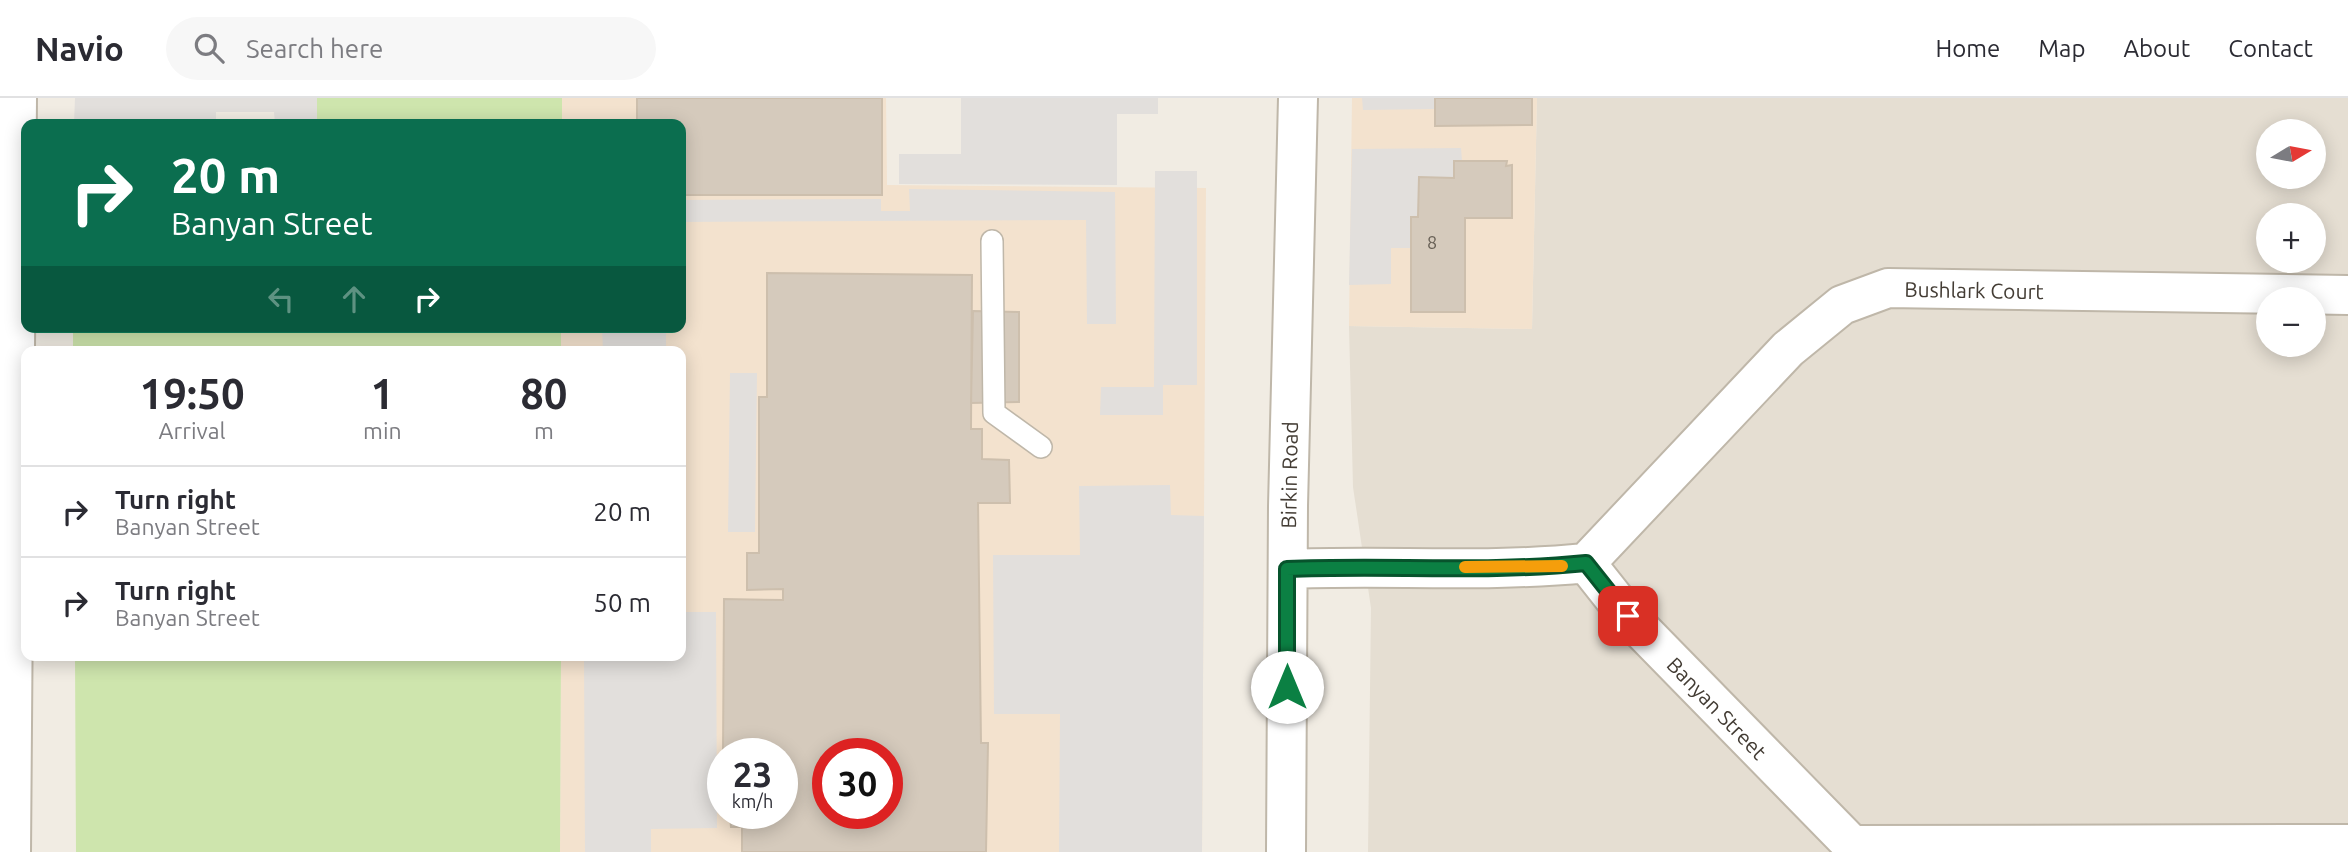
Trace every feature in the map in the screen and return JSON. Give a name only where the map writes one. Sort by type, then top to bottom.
[{"type":"street","points":[[11,852],[6,480],[17,98]]},
{"type":"street","name":"Birkin Road","points":[[1286,852],[1287,569],[1298,98]]},
{"type":"street","name":"Bushlark Court","points":[[1586,563],[1788,349],[1842,304],[1888,288],[2348,295]]},
{"type":"street","points":[[1287,569],[1361,566],[1548,567],[1586,563]]},
{"type":"street","name":"Banyan Street","points":[[1586,563],[1637,626],[1852,848]]},
{"type":"street","points":[[1852,848],[2348,844]]},
{"type":"lane","points":[[992,241],[994,412],[1041,447]]},
{"type":"shaded area","points":[[75,98],[317,98],[317,119],[275,119],[274,112],[216,112],[216,119],[74,119]]},
{"type":"shaded area","points":[[562,98],[886,98],[887,185],[1206,188],[1202,852],[560,852],[561,661],[686,661],[686,346],[561,346],[561,333],[686,333],[686,119],[562,119]]},
{"type":"shaded area","points":[[961,98],[1158,98],[1158,114],[1117,114],[1117,185],[899,184],[899,154],[961,154]]},
{"type":"shaded area","points":[[1352,98],[1537,98],[1532,329],[1349,326]]},
{"type":"shaded area","points":[[1362,98],[1435,98],[1435,109],[1363,110]]},
{"type":"shaded area","points":[[1537,98],[2348,98],[2348,852],[1368,852],[1371,608],[1353,487],[1349,326],[1532,329]]},
{"type":"shaded area","points":[[1461,148],[1462,161],[1454,162],[1454,178],[1419,178],[1418,217],[1411,218],[1411,248],[1391,248],[1391,284],[1349,285],[1352,149]]},
{"type":"shaded area","points":[[1155,171],[1197,171],[1197,385],[1163,385],[1163,415],[1100,415],[1101,387],[1154,387]]},
{"type":"shaded area","points":[[909,189],[1115,192],[1116,324],[1087,324],[1086,220],[686,222],[686,200],[881,199],[881,211],[910,211]]},
{"type":"shaded area","points":[[602,333],[666,333],[666,346],[603,346]]},
{"type":"shaded area","points":[[730,373],[757,373],[755,532],[728,532]]},
{"type":"shaded area","points":[[1170,485],[1171,515],[1204,516],[1202,852],[1059,852],[1060,714],[994,714],[993,555],[1080,555],[1079,486]]},
{"type":"shaded area","points":[[686,612],[716,612],[717,738],[707,738],[707,828],[651,829],[651,852],[585,852],[584,661],[686,661]]},
{"type":"green space","points":[[316,98],[562,98],[562,119],[316,119]]},
{"type":"green space","points":[[73,333],[561,333],[561,346],[73,346]]},
{"type":"green space","points":[[75,661],[561,661],[560,852],[76,852]]},
{"type":"building","points":[[637,98],[882,98],[882,195],[686,195],[686,119],[637,119]]},
{"type":"building","points":[[1435,98],[1532,98],[1532,125],[1435,126]]},
{"type":"building","points":[[1454,161],[1507,161],[1506,166],[1512,165],[1512,218],[1465,218],[1465,312],[1411,312],[1411,217],[1418,217],[1419,177],[1454,178]]},
{"type":"building","points":[[767,273],[972,275],[971,429],[982,429],[982,459],[1009,460],[1010,503],[978,503],[981,743],[988,743],[986,852],[742,852],[742,829],[798,829],[798,738],[723,738],[724,599],[783,600],[783,589],[747,590],[747,553],[759,553],[759,397],[767,397]]},
{"type":"building","points":[[973,311],[1019,312],[1019,402],[971,403]]},
{"type":"slow traffic","points":[[1465,567],[1562,566]]},
{"type":"route","points":[[1287,687],[1287,569],[1361,566],[1548,567],[1586,563],[1628,616]]}]
